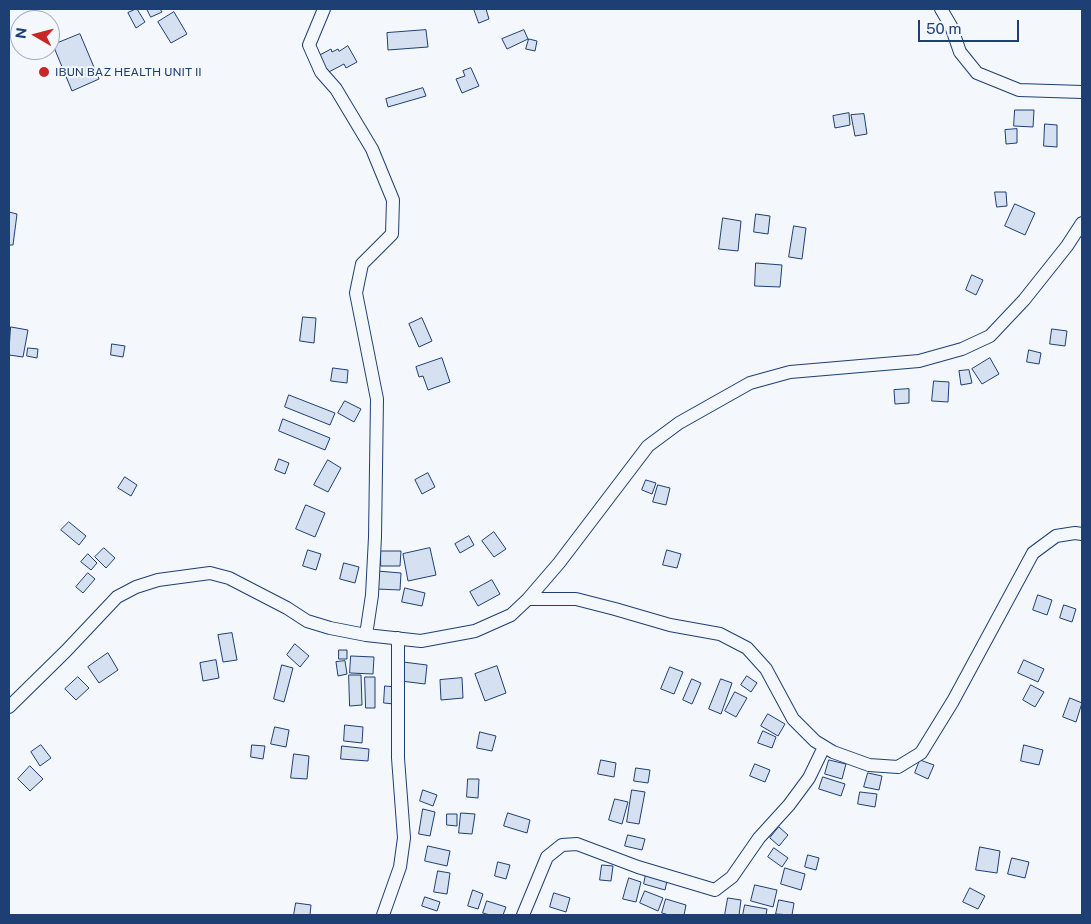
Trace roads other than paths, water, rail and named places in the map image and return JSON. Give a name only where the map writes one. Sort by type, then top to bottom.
[{"type":"street","points":[[324,9],[308,46],[321,72],[336,89],[372,149],[393,200],[392,234],[362,264],[356,293],[377,399],[372,595],[366,635]]},
{"type":"street","points":[[941,9],[951,26],[960,52],[977,73],[1019,90],[1082,92]]},
{"type":"street","points":[[9,707],[66,651],[117,596],[158,580],[210,573],[229,578],[288,608],[307,620],[330,628],[366,635],[421,641],[475,631],[511,615],[528,599],[559,563],[648,446],[679,422],[750,383],[790,372],[919,361],[962,350],[990,336],[1024,300],[1067,246],[1082,223]]},
{"type":"street","points":[[528,599],[576,599],[670,625],[720,634],[747,648],[766,668],[794,719],[824,747],[869,764],[898,767],[921,753],[954,701],[1033,553],[1056,536],[1075,533],[1082,534]]},
{"type":"street","points":[[383,915],[400,867],[404,838],[398,758],[398,638]]},
{"type":"street","points":[[523,915],[547,857],[562,844],[577,844],[657,873],[715,890],[732,877],[759,838],[789,805],[809,778],[824,747]]},
{"type":"place","name":"IBUN BAZ HEALTH UNIT II","points":[[44,72]]}]
